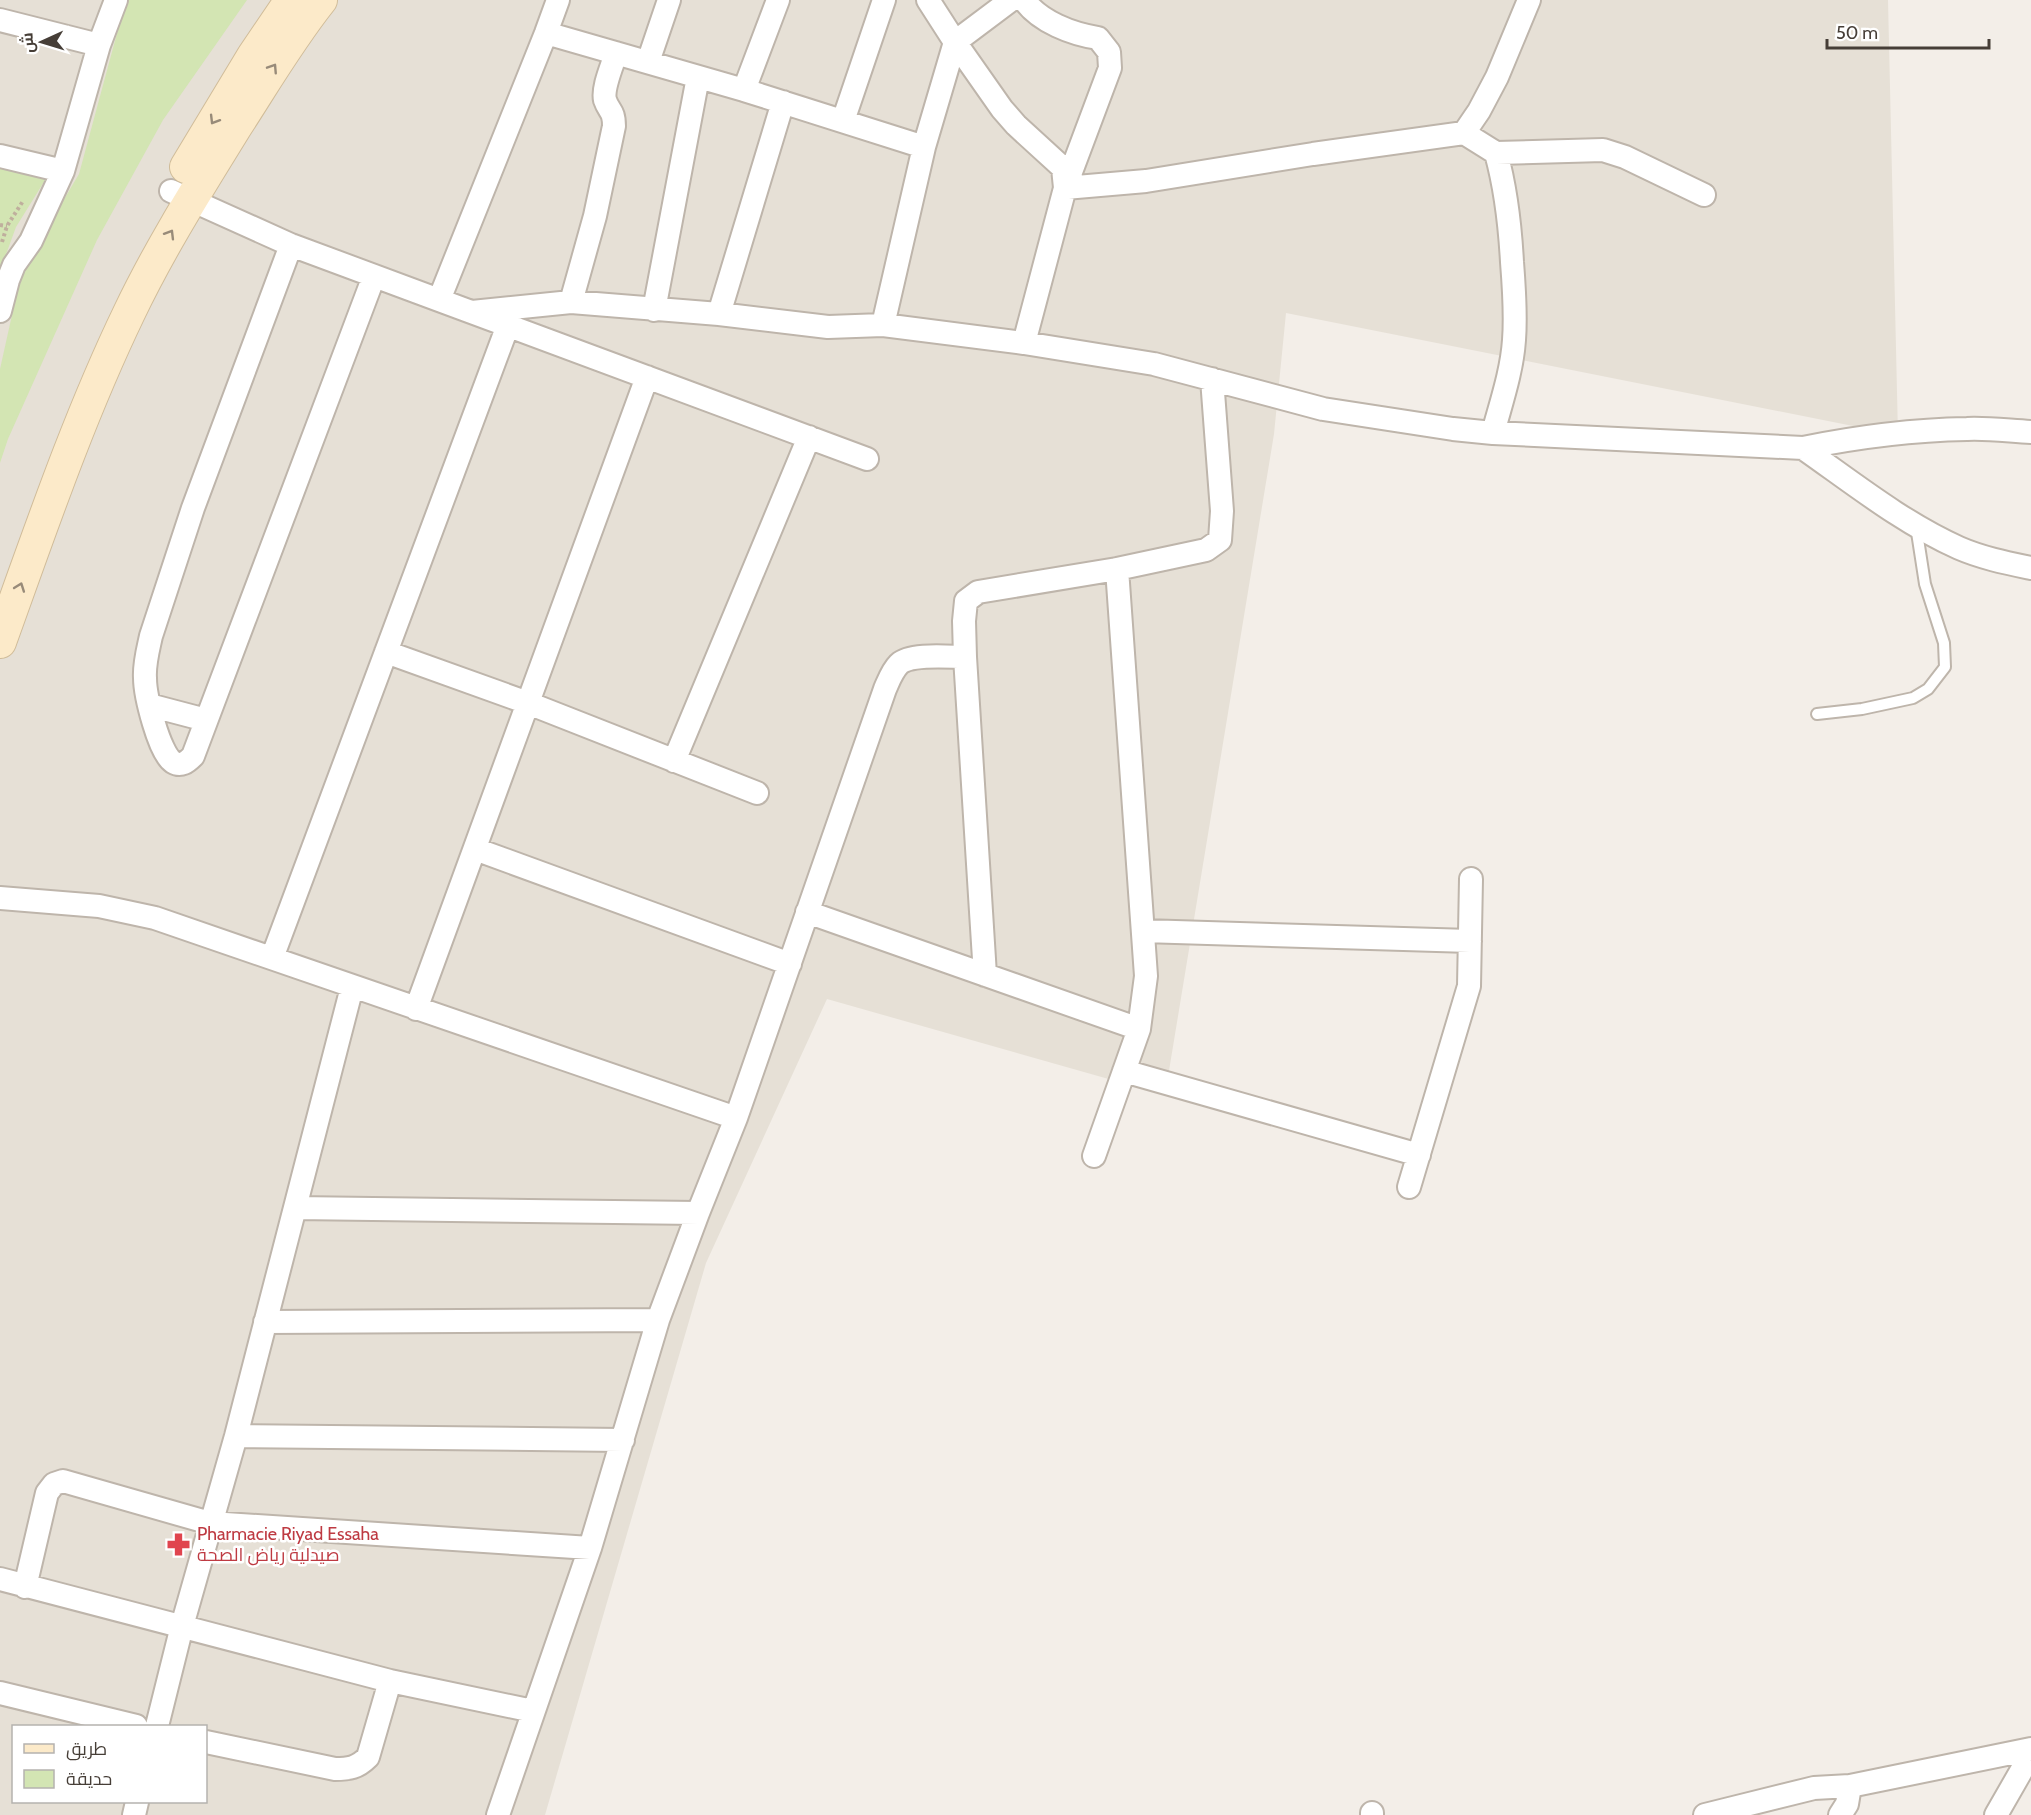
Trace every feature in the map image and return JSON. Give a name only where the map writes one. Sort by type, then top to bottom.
[{"type":"main road","points":[[0,642],[74,436],[129,313],[162,248],[181,196],[253,56],[291,0]]},
{"type":"main road","points":[[0,581],[54,432],[146,233],[181,196],[321,0]]},
{"type":"street","points":[[1,300],[14,265],[31,241],[63,171],[99,45],[116,0]]},
{"type":"street","points":[[439,300],[558,0]]},
{"type":"street","points":[[648,62],[669,0]]},
{"type":"street","points":[[744,90],[778,0]]},
{"type":"street","points":[[843,121],[884,0]]},
{"type":"street","points":[[928,0],[1002,109],[1064,168],[1065,188]]},
{"type":"street","points":[[883,325],[924,147],[955,42],[1011,0]]},
{"type":"street","points":[[1024,0],[1032,11],[1052,22],[1083,35],[1098,38],[1109,52],[1110,68],[1065,188],[1024,343]]},
{"type":"street","points":[[1464,133],[1497,77],[1529,0]]},
{"type":"street","points":[[0,20],[99,45]]},
{"type":"street","points":[[546,33],[698,76],[924,147]]},
{"type":"street","points":[[572,302],[595,216],[614,126],[614,114],[604,95],[616,53]]},
{"type":"street","points":[[654,310],[698,76]]},
{"type":"street","points":[[719,314],[783,102]]},
{"type":"street","points":[[1065,188],[1146,182],[1313,154],[1464,133],[1496,153],[1603,150],[1625,157],[1704,195]]},
{"type":"street","points":[[1493,433],[1507,381],[1514,340],[1514,284],[1510,224],[1504,179],[1496,153]]},
{"type":"street","points":[[0,156],[63,171]]},
{"type":"street","points":[[181,196],[291,245],[867,459]]},
{"type":"street","points":[[291,245],[194,508],[146,657],[145,679],[149,705],[164,751],[171,761],[178,764],[186,763],[193,756],[374,276]]},
{"type":"street","points":[[472,312],[572,302],[719,314],[828,327],[883,325],[1024,343],[1154,364],[1323,409],[1493,433],[1803,448],[1847,439],[1911,431],[1969,429],[2031,432]]},
{"type":"street","points":[[272,958],[508,325]]},
{"type":"street","points":[[416,1009],[647,377]]},
{"type":"street","points":[[985,975],[965,657],[966,601],[978,591],[1117,569],[1206,550],[1220,540],[1222,511],[1212,379]]},
{"type":"street","points":[[674,761],[808,437]]},
{"type":"street","points":[[1803,448],[1916,525],[1960,548],[1998,561],[2031,568]]},
{"type":"street","points":[[1094,1156],[1139,1029],[1146,976],[1117,569]]},
{"type":"street","points":[[386,652],[528,703],[757,794]]},
{"type":"street","points":[[501,1813],[533,1711],[590,1548],[658,1320],[736,1118],[885,689],[892,672],[900,662],[911,658],[965,657]]},
{"type":"street","points":[[149,705],[206,720]]},
{"type":"street","points":[[475,849],[789,964]]},
{"type":"street","points":[[1409,1187],[1468,986],[1471,879]]},
{"type":"street","points":[[0,898],[119,909],[155,918],[736,1118]]},
{"type":"street","points":[[807,912],[1139,1029]]},
{"type":"street","points":[[1143,931],[1470,941]]},
{"type":"street","points":[[157,1725],[210,1523],[236,1436],[352,987]]},
{"type":"street","points":[[1124,1071],[1419,1155]]},
{"type":"street","points":[[295,1208],[698,1214]]},
{"type":"street","points":[[266,1322],[658,1320]]},
{"type":"street","points":[[236,1436],[623,1440]]},
{"type":"street","points":[[25,1587],[47,1493],[54,1484],[63,1481],[210,1523],[590,1548]]},
{"type":"street","points":[[0,1579],[390,1681],[533,1711]]},
{"type":"street","points":[[207,1742],[335,1768],[351,1769],[368,1757],[390,1681]]},
{"type":"street","points":[[0,1693],[132,1725]]},
{"type":"street","points":[[1705,1815],[1814,1788],[1850,1786],[2031,1749]]},
{"type":"street","points":[[1996,1815],[2031,1754]]},
{"type":"street","points":[[1840,1815],[1847,1804],[1850,1786]]},
{"type":"lane","points":[[1817,714],[1862,709],[1913,698],[1928,689],[1945,667],[1944,643],[1925,584],[1916,525]]},
{"type":"path","points":[[0,248],[7,226],[25,198]]},
{"type":"path","points":[[0,225],[7,226]]},
{"type":"shaded area","points":[[0,0],[1888,0],[1898,435],[1286,313],[1274,434],[1165,1095],[827,999],[706,1263],[545,1815],[0,1815]]},
{"type":"green space","points":[[126,0],[247,0],[163,120],[97,240],[8,439],[0,463],[0,369],[22,270],[79,174]]},
{"type":"green space","points":[[0,165],[47,177],[16,227],[0,271]]},
{"type":"place","name":"Pharmacie Riyad Essaha صيدلية رياض الصحة","points":[[179,1544]]}]
